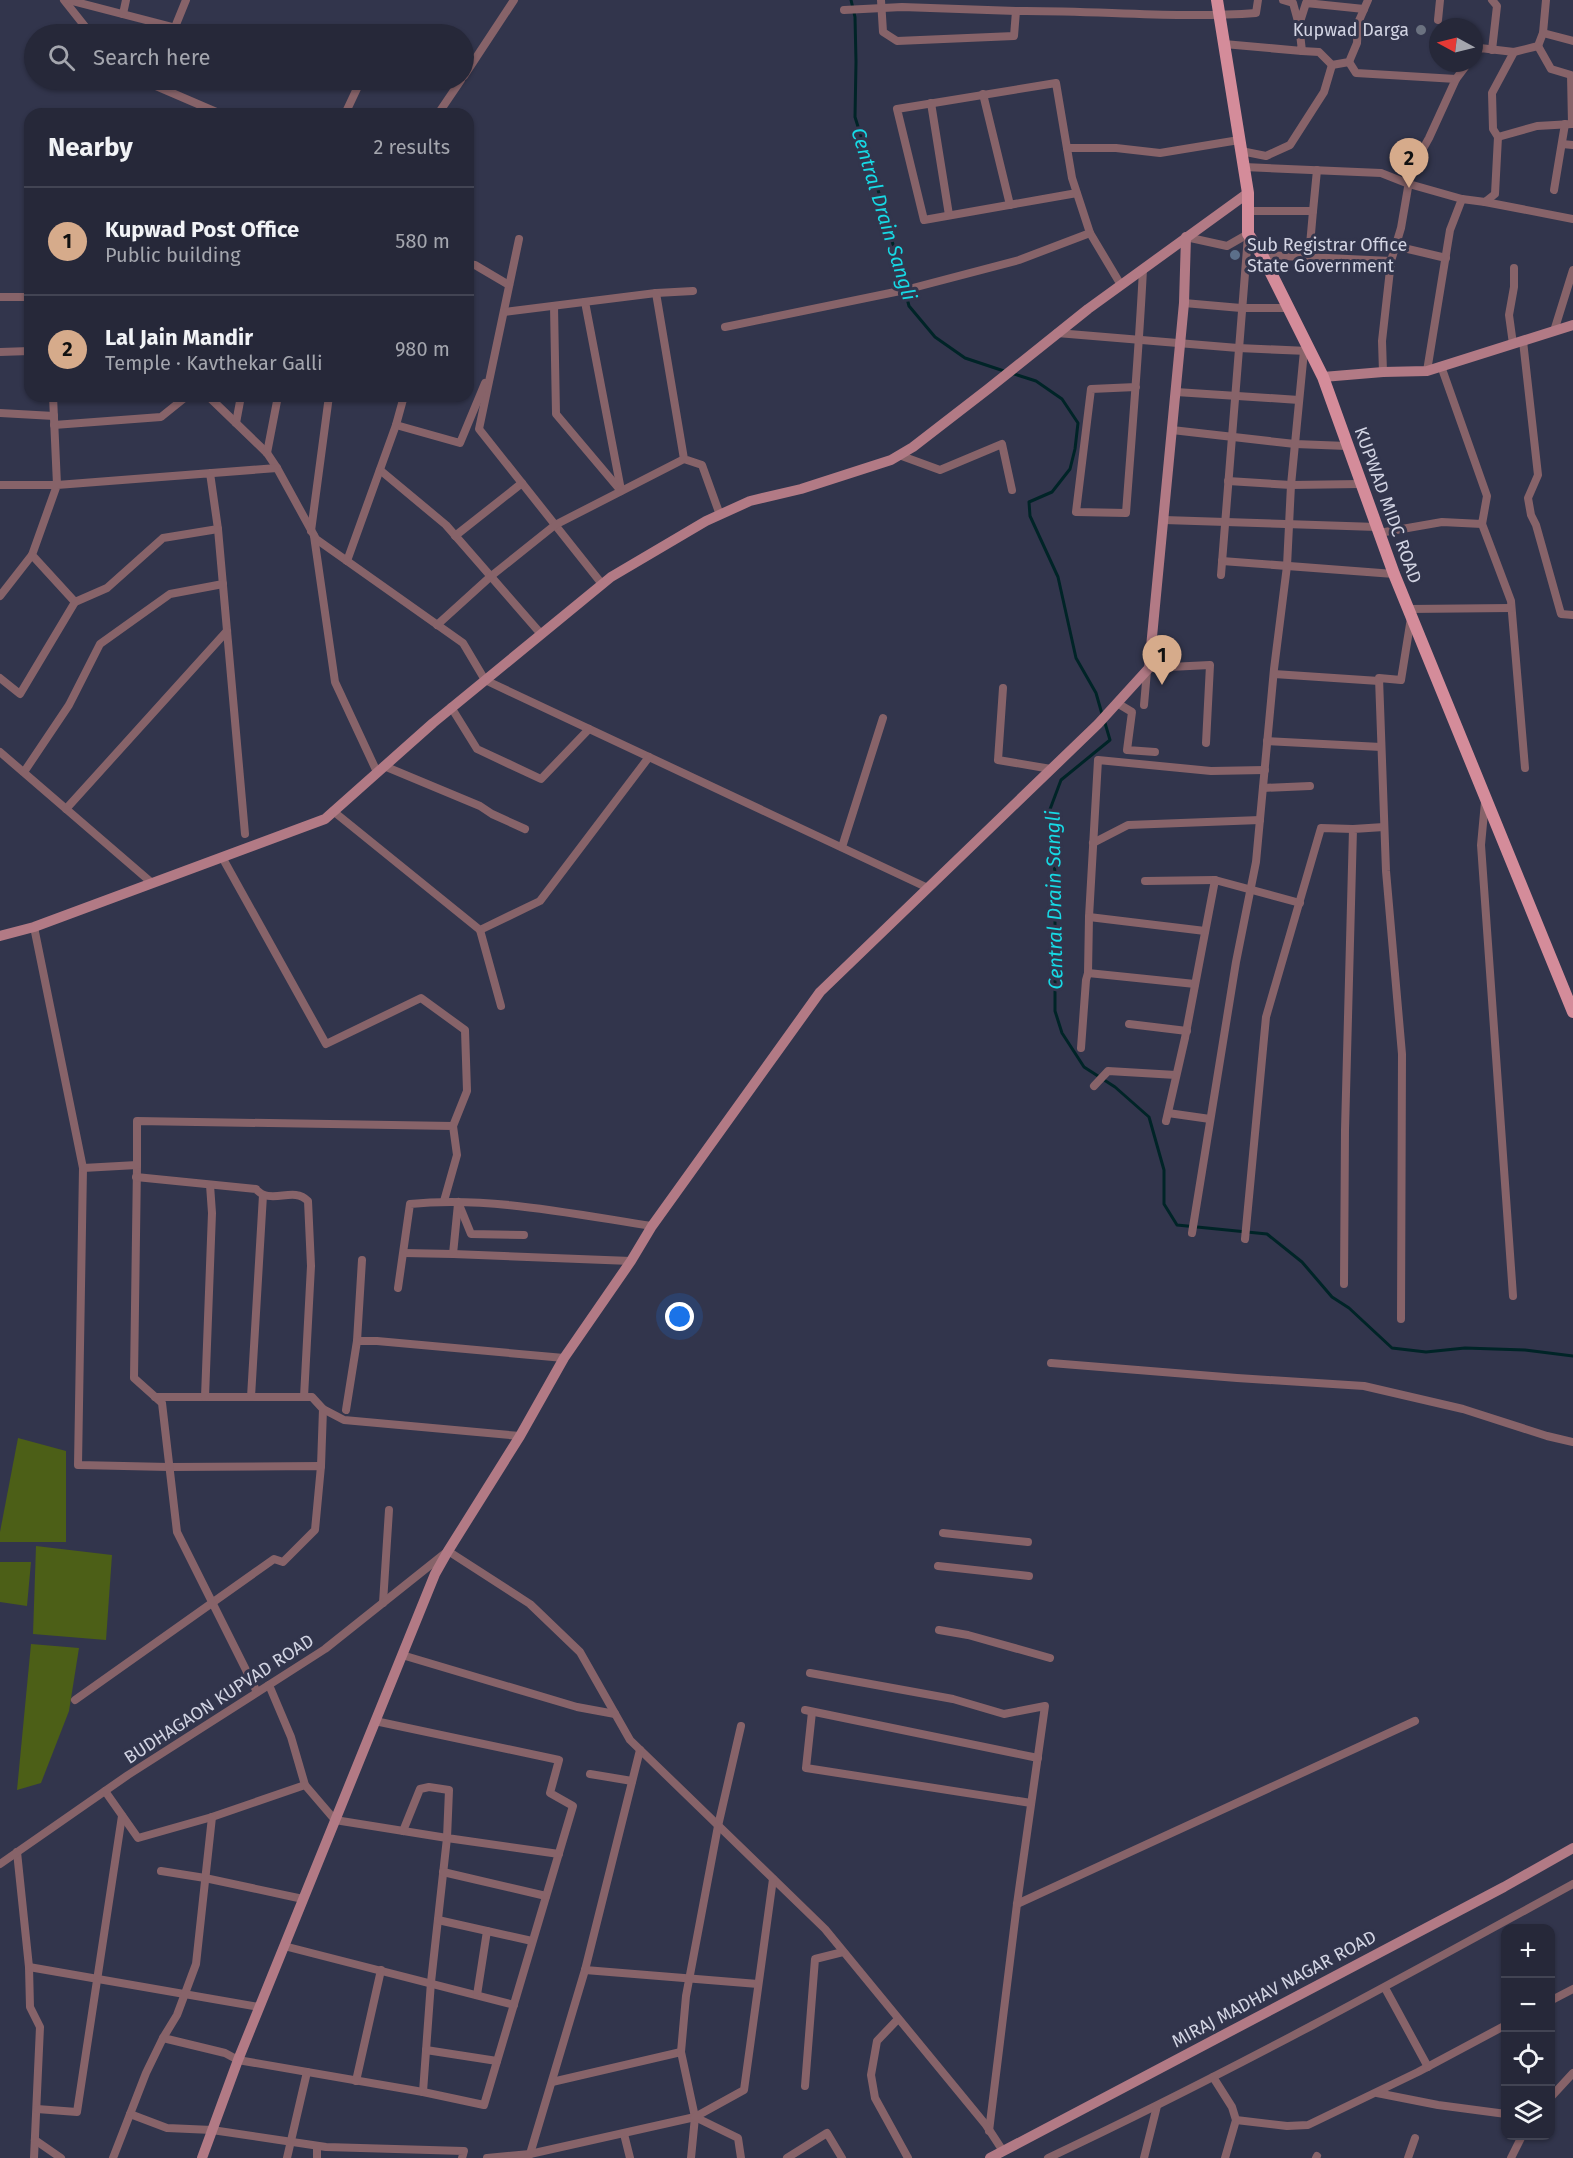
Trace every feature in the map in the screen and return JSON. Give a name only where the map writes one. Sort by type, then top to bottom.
[{"type":"main road","points":[[1217,0],[1248,193],[1248,234]]},
{"type":"main road","name":"KUPWAD MIDC ROAD","points":[[1248,234],[1262,255],[1307,351],[1323,377],[1394,574],[1573,1012]]},
{"type":"street","points":[[66,0],[163,24]]},
{"type":"street","points":[[66,0],[84,24]]},
{"type":"street","points":[[123,14],[126,0]]},
{"type":"street","points":[[176,24],[186,0]]},
{"type":"street","points":[[474,60],[514,0]]},
{"type":"street","points":[[972,9],[975,0]]},
{"type":"street","points":[[844,10],[881,4],[913,4],[1016,11],[1062,10],[1219,16],[1256,13],[1258,0]]},
{"type":"street","points":[[1283,0],[1293,3],[1299,25],[1302,51]]},
{"type":"street","points":[[1349,62],[1358,43],[1358,23],[1368,0]]},
{"type":"street","points":[[1438,18],[1440,0]]},
{"type":"street","points":[[1492,0],[1497,6],[1492,50]]},
{"type":"street","points":[[1538,46],[1543,33],[1546,0]]},
{"type":"street","points":[[1299,25],[1306,3],[1364,9]]},
{"type":"street","points":[[881,4],[883,32],[897,41],[1014,36],[1016,11]]},
{"type":"street","points":[[1543,33],[1573,40]]},
{"type":"street","points":[[1224,45],[1319,52],[1332,65]]},
{"type":"street","points":[[1483,48],[1514,52],[1538,46]]},
{"type":"street","points":[[1498,137],[1538,126],[1572,124],[1572,75],[1551,69],[1538,46]]},
{"type":"street","points":[[1485,202],[1495,194],[1498,137],[1493,129],[1492,93],[1514,52]]},
{"type":"street","points":[[1332,65],[1349,62]]},
{"type":"street","points":[[1349,62],[1356,73],[1456,79]]},
{"type":"street","points":[[1067,148],[1116,148],[1160,153],[1240,145],[1266,156],[1290,145],[1324,92],[1332,65]]},
{"type":"street","points":[[1383,372],[1382,341],[1391,261],[1401,228],[1411,170],[1461,72]]},
{"type":"street","points":[[1077,193],[924,220],[897,109],[1056,83],[1077,193],[1090,233],[1121,285]]},
{"type":"street","points":[[165,90],[207,108]]},
{"type":"street","points":[[348,108],[356,90]]},
{"type":"street","points":[[442,108],[454,90]]},
{"type":"street","points":[[983,94],[1010,205]]},
{"type":"street","points":[[931,103],[949,215]]},
{"type":"street","points":[[1554,190],[1565,124]]},
{"type":"street","points":[[1562,144],[1573,145]]},
{"type":"street","points":[[1244,167],[1382,173],[1409,184],[1462,199],[1573,219]]},
{"type":"street","points":[[1309,256],[1317,170]]},
{"type":"street","points":[[0,936],[34,927],[325,819],[451,707],[602,584],[720,515],[750,501],[801,489],[891,460],[941,425],[1121,285],[1248,193]]},
{"type":"street","points":[[1427,371],[1450,230],[1462,199]]},
{"type":"street","points":[[1248,211],[1313,211]]},
{"type":"street","points":[[725,327],[905,290],[1019,260],[1090,233]]},
{"type":"street","points":[[1186,237],[1227,246],[1248,234]]},
{"type":"street","points":[[1221,575],[1248,234]]},
{"type":"street","points":[[1144,705],[1184,303],[1186,237]]},
{"type":"street","points":[[519,239],[479,429],[602,584]]},
{"type":"street","points":[[1395,246],[1446,258]]},
{"type":"street","points":[[1262,255],[1391,261]]},
{"type":"street","points":[[474,265],[509,285]]},
{"type":"street","points":[[1514,268],[1514,287],[1509,315],[1518,342],[1538,475],[1528,498],[1561,614],[1573,615]]},
{"type":"street","points":[[1136,387],[1091,389],[1076,512],[1126,513],[1136,387],[1143,269]]},
{"type":"street","points":[[1554,331],[1573,270]]},
{"type":"street","points":[[504,312],[656,293],[693,291]]},
{"type":"street","points":[[656,293],[684,459]]},
{"type":"street","points":[[0,297],[24,297]]},
{"type":"street","points":[[585,302],[621,491]]},
{"type":"street","points":[[1184,303],[1241,308],[1287,308]]},
{"type":"street","points":[[554,306],[556,414],[621,491]]},
{"type":"street","points":[[1323,377],[1427,371],[1573,325]]},
{"type":"street","points":[[1057,333],[1238,348],[1307,351],[1299,400],[1291,485],[1287,566],[1256,862],[1236,962],[1192,1233]]},
{"type":"street","points":[[0,352],[24,351]]},
{"type":"street","points":[[396,425],[460,442],[492,366]]},
{"type":"street","points":[[1441,366],[1487,496],[1482,524],[1511,601],[1514,615],[1525,768]]},
{"type":"street","points":[[1176,392],[1299,400]]},
{"type":"street","points":[[0,596],[32,555],[57,485],[53,402]]},
{"type":"street","points":[[0,413],[54,420],[161,417],[180,402]]},
{"type":"street","points":[[214,402],[267,453],[316,539],[463,643],[485,680],[928,888]]},
{"type":"street","points":[[236,423],[240,402]]},
{"type":"street","points":[[267,453],[277,402]]},
{"type":"street","points":[[328,402],[312,533],[335,682],[380,769],[480,806],[525,829]]},
{"type":"street","points":[[347,561],[402,402]]},
{"type":"street","points":[[1172,430],[1295,444],[1347,446]]},
{"type":"street","points":[[899,455],[939,470],[1002,444],[1012,490]]},
{"type":"street","points":[[437,625],[490,577],[555,525],[684,459],[702,465],[720,515]]},
{"type":"street","points":[[0,485],[57,485],[277,468]]},
{"type":"street","points":[[380,470],[446,525],[541,634]]},
{"type":"street","points":[[210,473],[218,529],[245,834]]},
{"type":"street","points":[[1228,481],[1291,485],[1361,484]]},
{"type":"street","points":[[455,537],[522,483]]},
{"type":"street","points":[[1164,520],[1289,524],[1378,530],[1442,522],[1482,524]]},
{"type":"street","points":[[0,678],[20,694],[75,602],[107,588],[163,538],[218,529]]},
{"type":"street","points":[[32,555],[75,602]]},
{"type":"street","points":[[1222,561],[1394,574]]},
{"type":"street","points":[[24,772],[69,705],[100,644],[170,594],[223,584]]},
{"type":"street","points":[[1274,674],[1379,681],[1379,678],[1401,680],[1410,613],[1511,609]]},
{"type":"street","points":[[66,808],[227,631]]},
{"type":"street","points":[[202,2158],[259,2007],[435,1574],[520,1436],[564,1358],[631,1261],[652,1226],[820,992],[1051,769],[1148,670],[1210,665],[1206,743]]},
{"type":"street","points":[[1379,681],[1386,871],[1401,1054],[1401,1319]]},
{"type":"street","points":[[1003,688],[998,760],[1051,769]]},
{"type":"street","points":[[1117,704],[1132,712],[1127,750],[1155,752]]},
{"type":"street","points":[[451,707],[477,749],[541,779],[589,729]]},
{"type":"street","points":[[842,847],[883,718]]},
{"type":"street","points":[[1268,741],[1381,747]]},
{"type":"street","points":[[0,752],[152,883]]},
{"type":"street","points":[[480,930],[540,901],[648,757]]},
{"type":"street","points":[[1081,1048],[1088,974],[1098,760],[1211,771],[1265,770]]},
{"type":"street","points":[[1263,788],[1310,786]]},
{"type":"street","points":[[1486,795],[1481,845],[1513,1296]]},
{"type":"street","points":[[333,811],[480,930],[501,1006]]},
{"type":"street","points":[[1093,843],[1128,825],[1260,820]]},
{"type":"street","points":[[1245,1239],[1266,1017],[1321,828],[1384,827]]},
{"type":"street","points":[[1344,1284],[1345,1130],[1353,829]]},
{"type":"street","points":[[222,857],[326,1044],[421,998],[465,1030],[468,1091],[453,1126],[457,1155],[444,1201]]},
{"type":"street","points":[[1210,1119],[1167,1117],[1215,880]]},
{"type":"street","points":[[1145,881],[1215,880],[1299,903]]},
{"type":"street","points":[[1089,917],[1205,931]]},
{"type":"street","points":[[34,927],[83,1168],[78,1465],[321,1466]]},
{"type":"street","points":[[1088,974],[1195,984]]},
{"type":"street","points":[[1129,1023],[1186,1030]]},
{"type":"street","points":[[1094,1086],[1108,1071],[1176,1075]]},
{"type":"street","points":[[257,1692],[177,1532],[162,1403],[134,1378],[137,1121],[453,1126]]},
{"type":"street","points":[[83,1168],[137,1165]]},
{"type":"street","points":[[136,1177],[256,1189],[264,1195],[294,1194],[308,1201],[311,1266],[304,1397]]},
{"type":"street","points":[[205,1397],[212,1213],[210,1185]]},
{"type":"street","points":[[251,1397],[264,1195]]},
{"type":"street","points":[[398,1288],[410,1204],[444,1201],[532,1208],[652,1226]]},
{"type":"street","points":[[458,1202],[471,1234],[524,1235]]},
{"type":"street","points":[[453,1254],[458,1202]]},
{"type":"street","points":[[404,1254],[631,1261]]},
{"type":"street","points":[[346,1410],[357,1341],[362,1260]]},
{"type":"street","points":[[357,1341],[564,1358]]},
{"type":"street","points":[[1051,1363],[1364,1386],[1463,1408],[1547,1436],[1573,1442]]},
{"type":"street","points":[[155,1397],[312,1396],[323,1409],[344,1420],[520,1436]]},
{"type":"street","points":[[75,1700],[274,1558],[283,1562],[315,1530],[323,1409]]},
{"type":"street","points":[[383,1603],[389,1510]]},
{"type":"street","points":[[943,1533],[1028,1542]]},
{"type":"street","points":[[448,1551],[530,1604],[579,1652],[630,1740],[825,1929],[1003,2151]]},
{"type":"street","name":"BUDHAGAON KUPVAD ROAD","points":[[0,1864],[105,1791],[326,1649],[448,1551]]},
{"type":"street","points":[[938,1566],[1029,1576]]},
{"type":"street","points":[[939,1630],[968,1635],[1050,1658]]},
{"type":"street","points":[[402,1655],[577,1707],[615,1714]]},
{"type":"street","points":[[810,1673],[953,1699],[1004,1714],[1045,1706],[1017,1904],[989,2131]]},
{"type":"street","points":[[269,1685],[291,1737],[305,1785],[335,1820],[559,1854]]},
{"type":"street","points":[[1031,1803],[806,1768],[809,1711],[1038,1758]]},
{"type":"street","points":[[1017,1904],[1415,1720]]},
{"type":"street","points":[[163,2038],[225,2053],[238,2060],[423,2092],[483,2105],[573,1806],[550,1793],[559,1760],[375,1721]]},
{"type":"street","points":[[691,2158],[694,2117],[681,2052],[689,1980],[718,1826],[741,1726]]},
{"type":"street","points":[[530,2154],[585,1970],[640,1750]]},
{"type":"street","points":[[590,1774],[632,1781]]},
{"type":"street","points":[[105,1791],[138,1838],[212,1817],[305,1785]]},
{"type":"street","points":[[403,1831],[420,1789],[429,1787],[448,1791],[447,1838],[431,1982],[423,2092]]},
{"type":"street","points":[[37,2109],[77,2112],[122,1816]]},
{"type":"street","points":[[113,2158],[163,2038],[177,2015],[196,1964],[212,1817]]},
{"type":"street","name":"MIRAJ MADHAV NAGAR ROAD","points":[[990,2158],[1504,1887],[1573,1848]]},
{"type":"street","points":[[17,1852],[29,1967],[30,2007],[40,2027],[34,2158]]},
{"type":"street","points":[[160,1871],[303,1899]]},
{"type":"street","points":[[443,1872],[546,1896]]},
{"type":"street","points":[[487,2158],[530,2154],[694,2117],[744,2090],[773,1879]]},
{"type":"street","points":[[1048,2158],[1063,2154],[1385,1988],[1573,1884]]},
{"type":"street","points":[[438,1920],[532,1941]]},
{"type":"street","points":[[477,1995],[487,1931]]},
{"type":"street","points":[[284,1947],[514,2004]]},
{"type":"street","points":[[805,2086],[815,1959],[843,1952]]},
{"type":"street","points":[[29,1967],[259,2007]]},
{"type":"street","points":[[356,2080],[381,1970]]},
{"type":"street","points":[[585,1970],[758,1984]]},
{"type":"street","points":[[1385,1988],[1428,2067]]},
{"type":"street","points":[[1555,1999],[1573,1989]]},
{"type":"street","points":[[898,2019],[877,2041],[871,2075],[875,2098],[908,2158]]},
{"type":"street","points":[[1236,2120],[1287,2126],[1308,2125],[1428,2067],[1501,2028]]},
{"type":"street","points":[[426,2050],[497,2061]]},
{"type":"street","points":[[552,2082],[681,2052]]},
{"type":"street","points":[[287,2158],[307,2072]]},
{"type":"street","points":[[1555,2093],[1573,2073]]},
{"type":"street","points":[[1213,2077],[1232,2107],[1236,2120],[1225,2158]]},
{"type":"street","points":[[1376,2092],[1438,2105],[1501,2113]]},
{"type":"street","points":[[1144,2158],[1157,2106]]},
{"type":"street","points":[[130,2114],[167,2128],[213,2130],[317,2146],[464,2151],[462,2158]]},
{"type":"street","points":[[694,2117],[738,2138],[741,2158]]},
{"type":"street","points":[[787,2158],[827,2133],[843,2158]]},
{"type":"street","points":[[624,2134],[630,2158]]},
{"type":"street","points":[[1408,2158],[1415,2138]]},
{"type":"street","points":[[35,2140],[61,2158]]},
{"type":"street","points":[[1511,2158],[1520,2140]]},
{"type":"street","points":[[317,2146],[317,2158]]},
{"type":"green space","points":[[18,1438],[66,1451],[66,1542],[0,1542]]},
{"type":"green space","points":[[36,1546],[112,1555],[106,1640],[33,1634]]},
{"type":"green space","points":[[0,1562],[31,1562],[27,1606],[0,1602]]},
{"type":"green space","points":[[31,1644],[79,1648],[69,1711],[41,1783],[17,1790]]},
{"type":"waterway","name":"Central Drain Sangli","points":[[851,0],[855,17],[855,117],[883,206],[909,306],[935,337],[965,358],[1004,371]]},
{"type":"waterway","name":"Central Drain Sangli","points":[[1011,373],[1036,381],[1062,399],[1078,423],[1070,469],[1052,492],[1029,502],[1030,516],[1058,577],[1076,658],[1096,693],[1102,714]]},
{"type":"waterway","name":"Central Drain Sangli","points":[[1105,723],[1110,740],[1061,780],[1049,812],[1055,873],[1055,1011],[1062,1033],[1084,1067],[1115,1087],[1149,1117],[1164,1170],[1164,1204],[1177,1225],[1267,1234],[1302,1262],[1332,1297],[1349,1308],[1392,1348],[1426,1352],[1465,1348],[1525,1350],[1573,1356]]},
{"type":"place","name":"Kupwad Darga","points":[[1421,30]]},
{"type":"place","name":"Lal Jain Mandir","points":[[1409,188]]},
{"type":"place","name":"Sub Registrar Office State Government","points":[[1235,255]]},
{"type":"place","name":"Kupwad Post Office","points":[[1162,685]]}]
